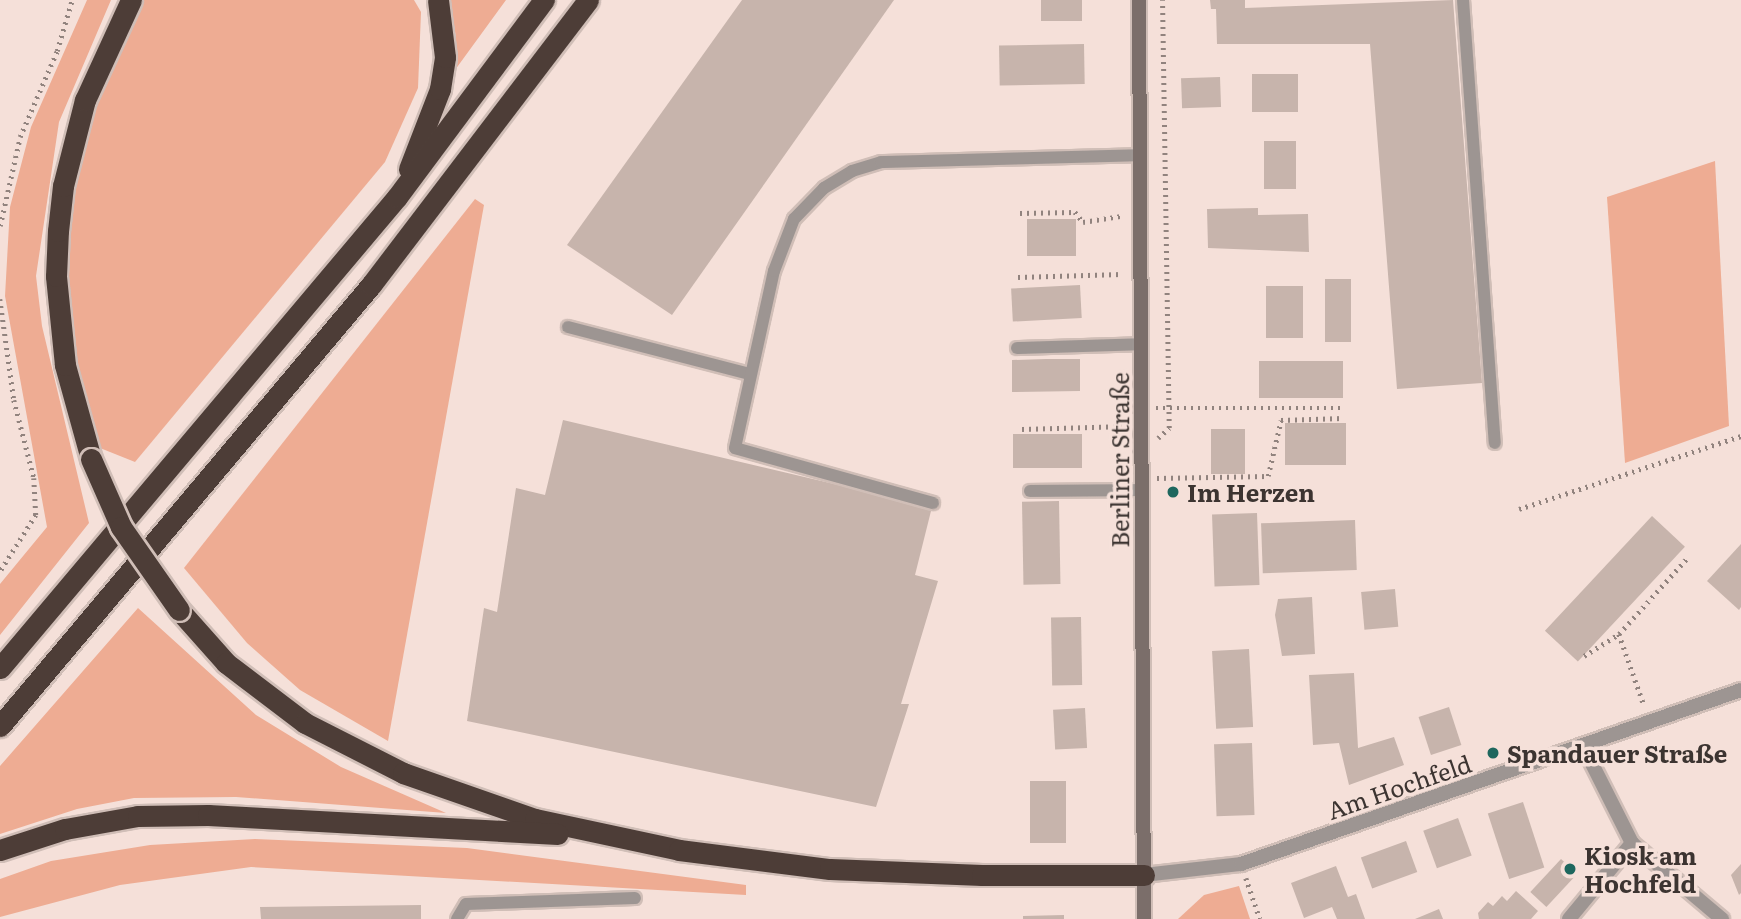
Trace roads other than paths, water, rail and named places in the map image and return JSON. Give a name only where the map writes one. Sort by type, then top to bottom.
[{"type":"highway","points":[[131,0],[85,100],[63,187],[58,231],[57,287],[65,365],[91,459],[121,527],[179,610],[226,663],[264,695],[348,747],[471,799],[604,837]]},
{"type":"highway","points":[[397,197],[440,89],[445,57],[438,0]]},
{"type":"highway","points":[[0,668],[397,197],[544,0]]},
{"type":"highway","points":[[0,726],[379,275],[588,0]]},
{"type":"highway","points":[[0,850],[65,829],[138,816],[208,815],[604,837],[830,869],[982,875],[1144,875]]},
{"type":"street","name":"Berliner Straße","points":[[1139,0],[1144,919]]},
{"type":"street","name":"Am Hochfeld","points":[[1144,875],[1241,864],[1741,690]]},
{"type":"street","points":[[1583,746],[1632,843],[1723,919]]},
{"type":"street","points":[[1569,919],[1632,843]]},
{"type":"lane","points":[[1463,0],[1495,443]]},
{"type":"lane","points":[[933,503],[735,448],[774,271],[794,219],[816,194],[852,171],[900,160],[1140,155]]},
{"type":"lane","points":[[568,327],[750,374]]},
{"type":"lane","points":[[1017,348],[1141,344]]},
{"type":"lane","points":[[1030,491],[1142,484]]},
{"type":"lane","points":[[457,919],[466,904],[635,898]]},
{"type":"place","name":"Im Herzen","points":[[1173,492]]},
{"type":"place","name":"Spandauer Straße","points":[[1493,753]]},
{"type":"place","name":"Kiosk am Hochfeld","points":[[1570,869]]}]
